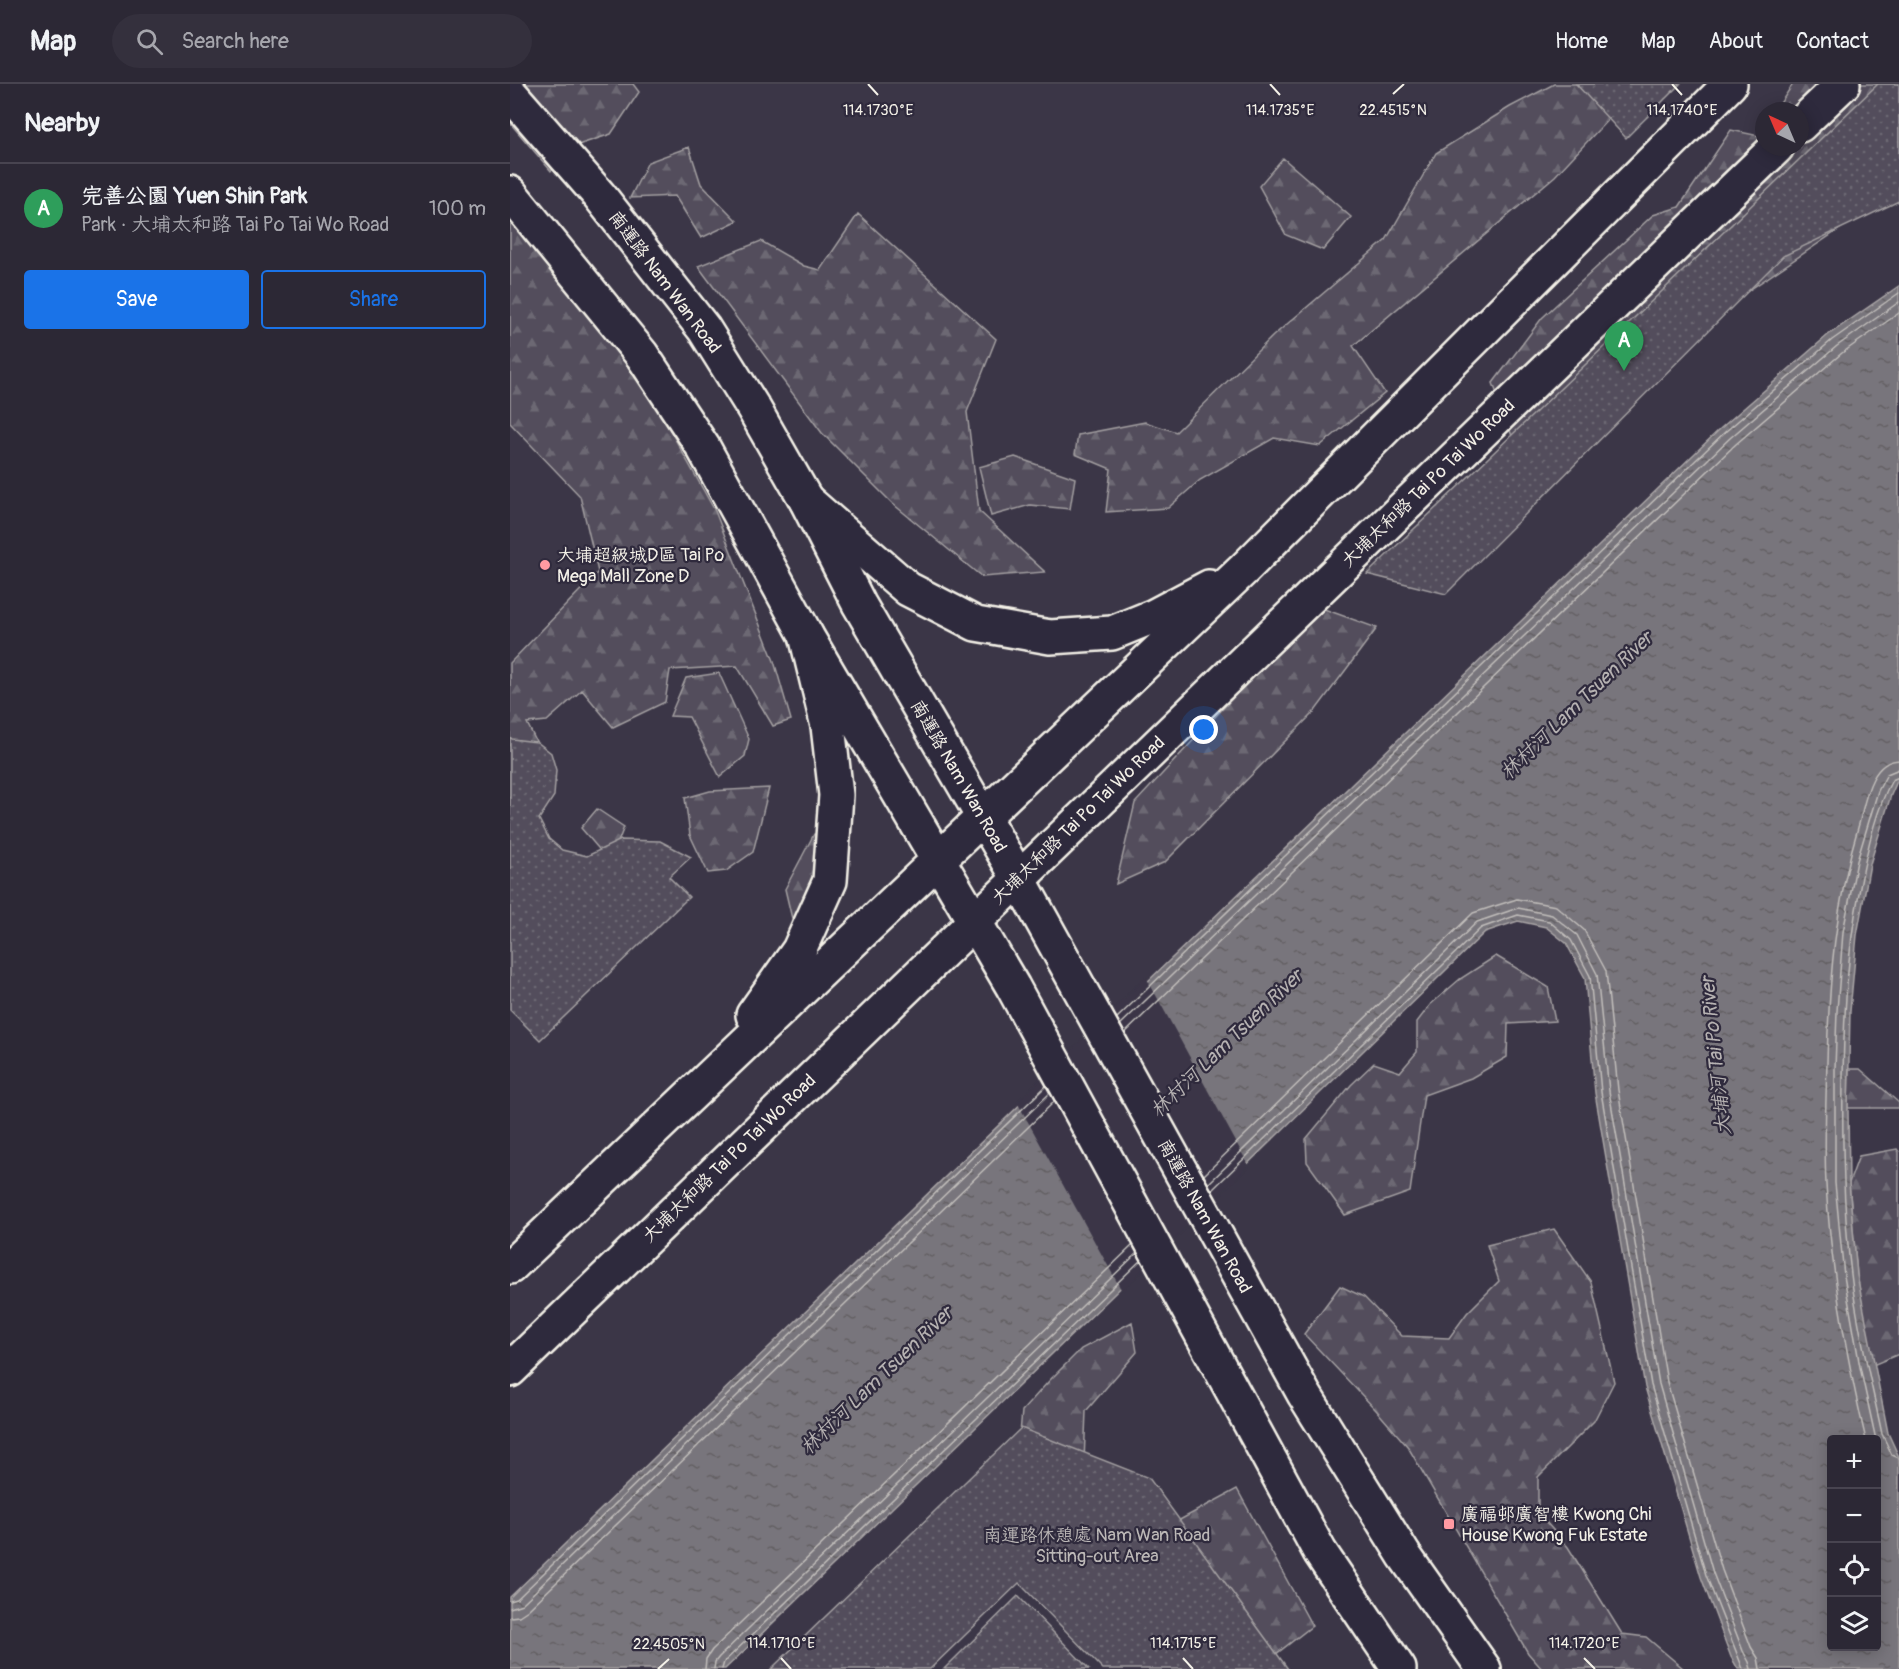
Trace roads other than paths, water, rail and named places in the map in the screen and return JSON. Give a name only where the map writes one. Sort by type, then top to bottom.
[{"type":"main road","points":[[510,1267],[1244,569],[1730,84]]},
{"type":"main road","points":[[1809,116],[1843,84]]},
{"type":"main road","name":"南運路 Nam Wan Road","points":[[510,93],[599,195],[704,329],[754,409],[806,500],[859,604],[1019,879],[1230,1259],[1269,1334],[1404,1555],[1484,1669]]},
{"type":"main road","name":"大埔太和路 Tai Po Tai Wo Road","points":[[510,1370],[1768,156]]},
{"type":"main road","points":[[510,192],[642,355],[703,447],[806,635],[1007,976],[1320,1552],[1399,1669]]},
{"type":"main road","points":[[806,500],[908,589],[976,624],[1050,638],[1112,633],[1154,616],[1244,569]]},
{"type":"main road","points":[[710,1075],[799,950],[830,881],[836,795],[828,726],[806,635]]},
{"type":"water","points":[[1899,286],[1899,777],[1891,795],[1870,864],[1857,935],[1850,1011],[1848,1108],[1849,1183],[1857,1275],[1888,1433],[1899,1457],[1899,1669],[1738,1669],[1731,1657],[1701,1577],[1645,1387],[1595,1093],[1585,978],[1566,943],[1546,927],[1518,921],[1485,932],[725,1669],[510,1669],[510,1597],[1721,428],[1828,335]]},
{"type":"place","name":"完善公園 Yuen Shin Park","points":[[1624,371]]},
{"type":"place","name":"大埔超級城D區 Tai Po Mega Mall Zone D","points":[[545,565]]},
{"type":"place","name":"廣福邨廣智樓 Kwong Chi House Kwong Fuk Estate","points":[[1449,1524]]},
{"type":"water label","name":"林村河 Lam Tsuen River","points":[[1576,705]]},
{"type":"water label","name":"林村河 Lam Tsuen River","points":[[1226,1043]]},
{"type":"water label","name":"大埔河 Tai Po River","points":[[1715,1056]]},
{"type":"water label","name":"林村河 Lam Tsuen River","points":[[876,1380]]},
{"type":"park label","name":"南運路休憩處 Nam Wan Road Sitting-out Area","points":[[1097,1545]]}]
